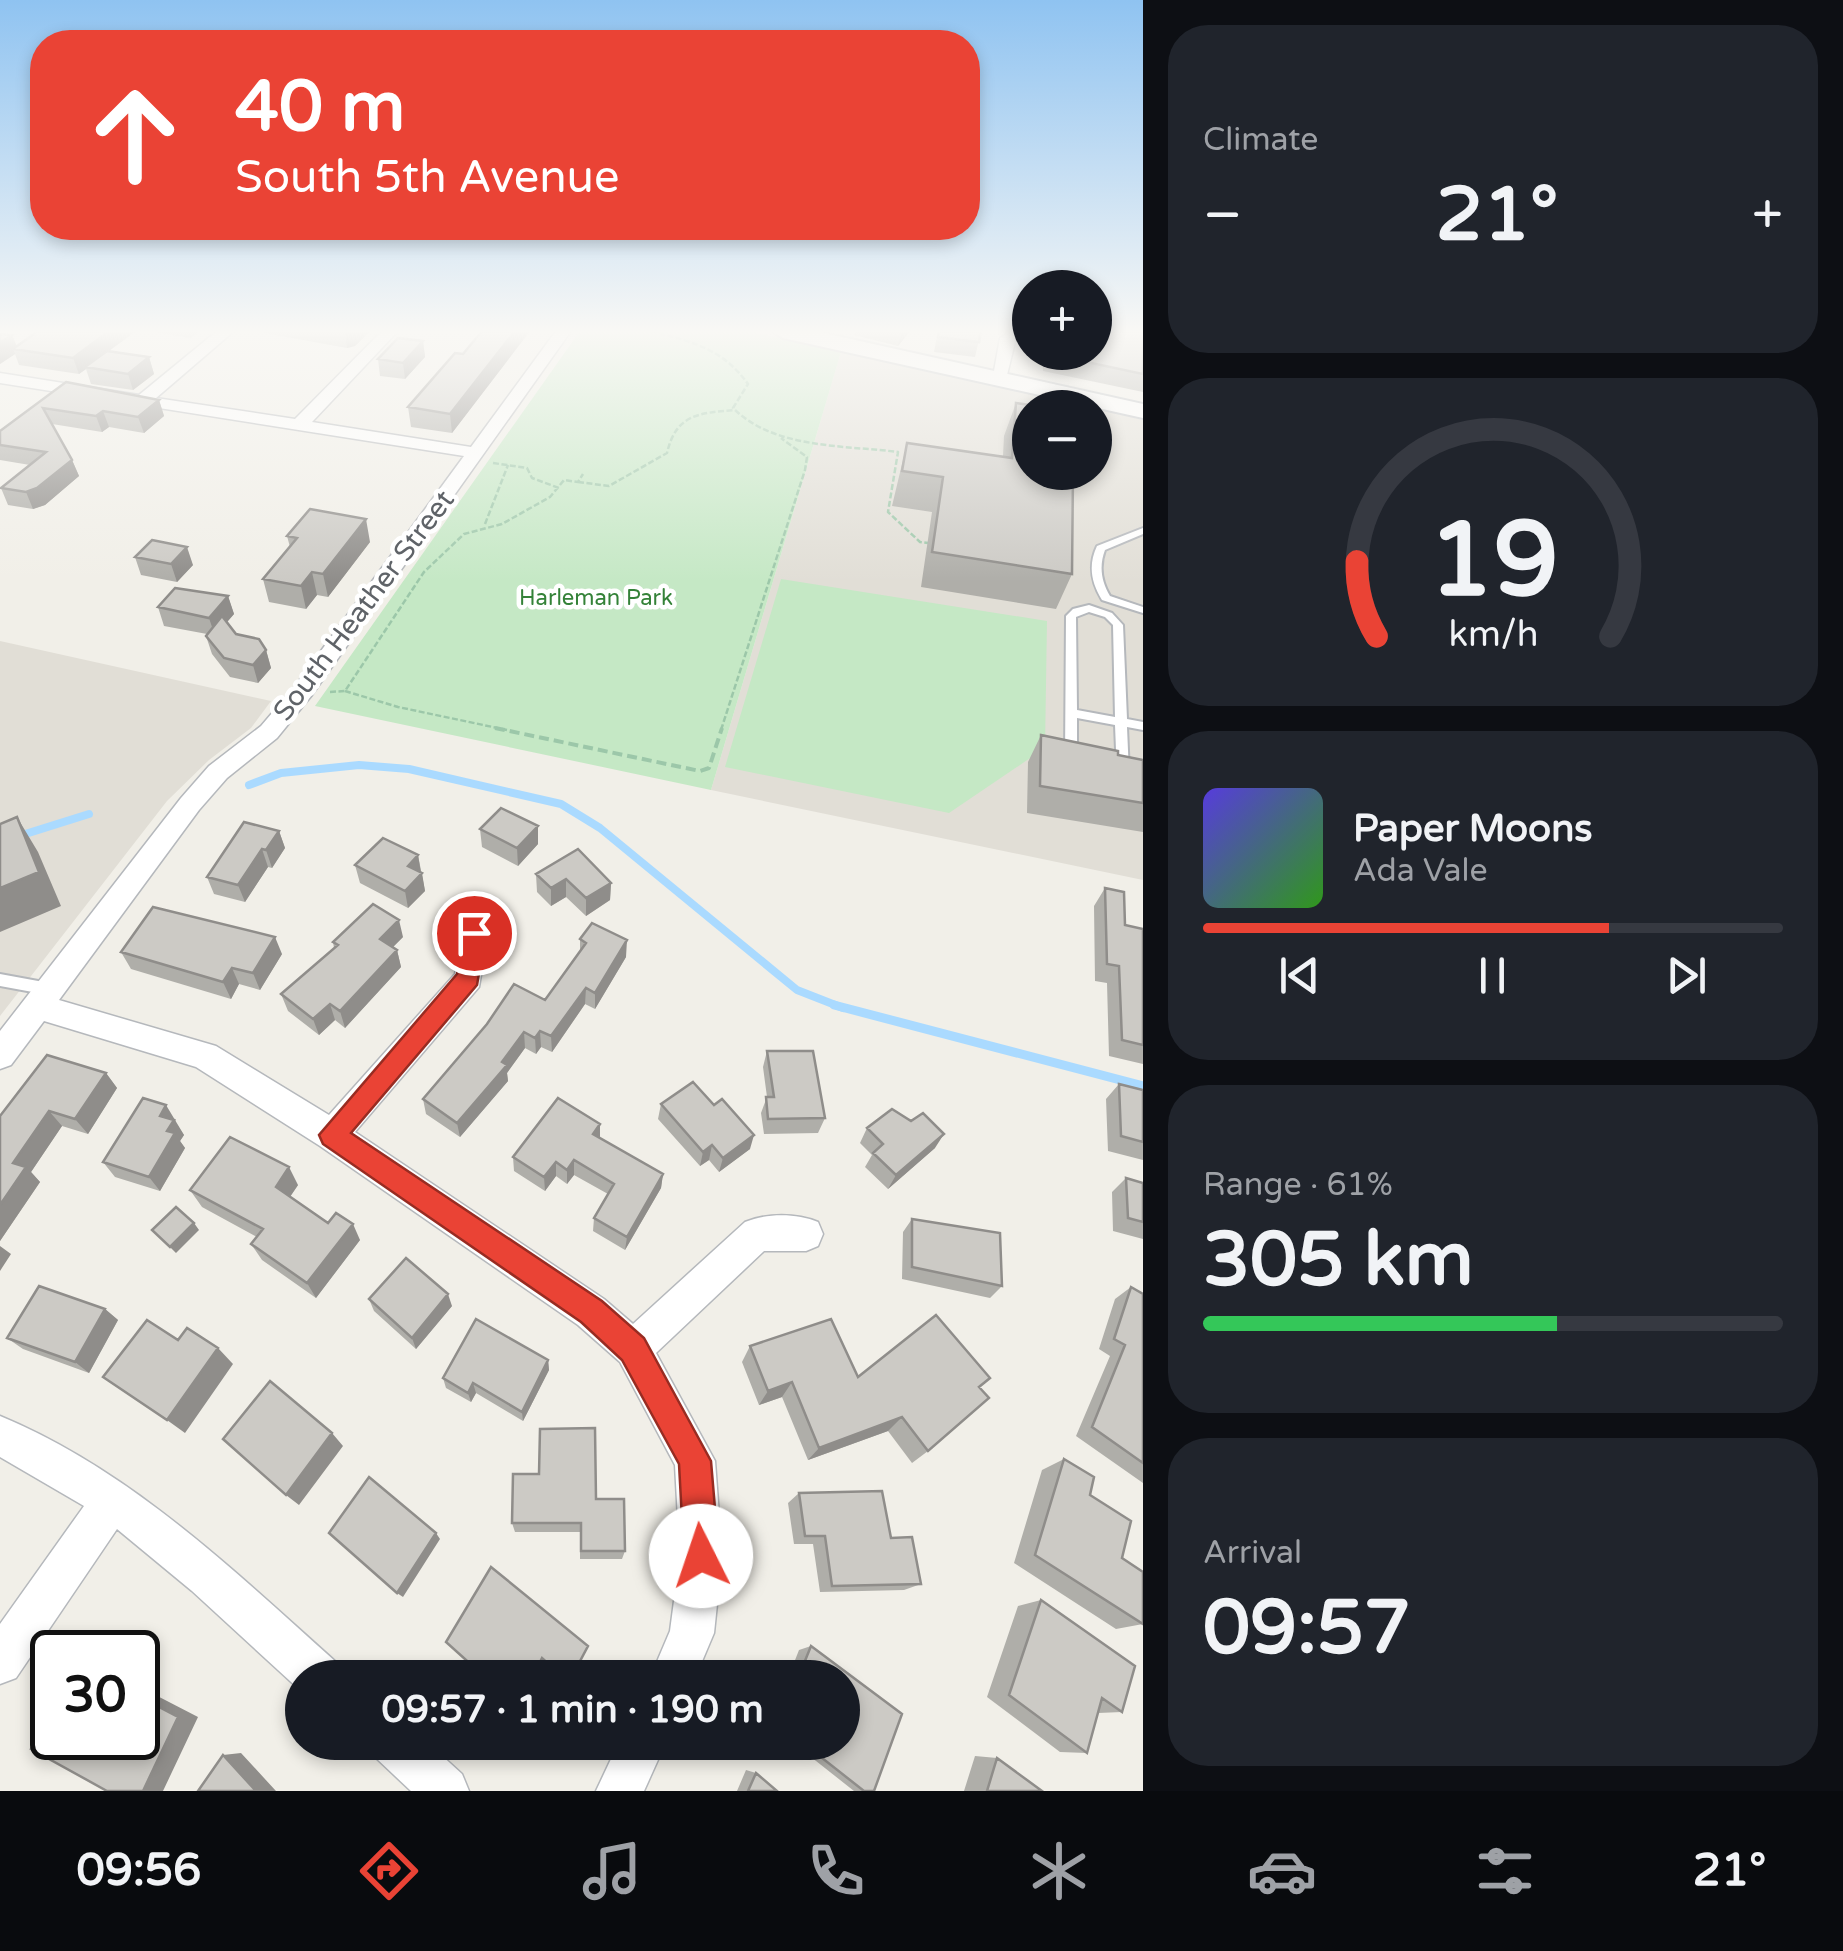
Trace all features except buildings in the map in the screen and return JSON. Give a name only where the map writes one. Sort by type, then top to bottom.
[{"type":"street","points":[[234,415],[474,456]]},
{"type":"street","points":[[299,425],[309,415]]},
{"type":"street","name":"South Heather Street","points":[[0,1055],[190,804],[218,772],[269,732],[304,690],[504,415]]},
{"type":"street","points":[[332,1135],[468,978],[474,933]]},
{"type":"street","points":[[44,998],[204,1056],[332,1135],[591,1312],[633,1349],[695,1461],[701,1556],[692,1633],[680,1660]]},
{"type":"street","points":[[633,1349],[757,1234],[806,1234]]},
{"type":"street","points":[[0,1436],[80,1477],[166,1538],[300,1660]]},
{"type":"street","points":[[0,1662],[113,1499]]},
{"type":"street","points":[[412,1760],[446,1791]]},
{"type":"street","points":[[620,1791],[635,1760]]},
{"type":"lane","points":[[1143,531],[1101,548],[1096,567],[1097,580],[1106,598],[1143,610]]},
{"type":"lane","points":[[1088,768],[1071,764],[1071,616],[1091,608],[1112,616],[1118,625],[1128,776],[1106,772]]},
{"type":"lane","points":[[1071,713],[1143,726]]},
{"type":"lane","points":[[0,980],[44,998]]},
{"type":"path","points":[[345,691],[424,572],[441,562],[460,534],[485,524],[502,524],[512,514],[549,500],[564,480],[608,486],[667,453],[670,434],[676,427],[706,415]]},
{"type":"path","points":[[326,691],[367,695],[398,707],[700,771],[709,768],[807,458],[743,415]]},
{"type":"path","points":[[781,438],[898,452],[888,512],[920,542],[928,543]]},
{"type":"path","points":[[474,456],[528,468],[532,478],[559,488]]},
{"type":"path","points":[[485,524],[508,465]]},
{"type":"path","points":[[578,482],[582,474]]},
{"type":"shaded area","points":[[822,415],[1012,415],[1012,490],[1112,490],[1112,415],[1143,420],[1143,880],[711,790]]},
{"type":"shaded area","points":[[0,641],[271,701],[251,728],[209,760],[167,801],[0,1016]]},
{"type":"green space","name":"Harleman Park","points":[[521,415],[822,415],[711,790],[315,706]]},
{"type":"green space","points":[[781,579],[1047,621],[1045,748],[949,813],[725,767]]},
{"type":"waterway","points":[[249,785],[281,773],[359,765],[409,769],[561,804],[600,828],[797,990],[838,1006]]},
{"type":"waterway","points":[[0,842],[89,814]]},
{"type":"waterway","points":[[834,1005],[838,1006]]},
{"type":"waterway","points":[[838,1006],[1143,1086]]},
{"type":"waterway","points":[[838,1006],[843,1008]]},
{"type":"route","points":[[474,933],[468,978],[332,1135],[591,1312],[633,1349],[695,1461],[701,1556]]}]
